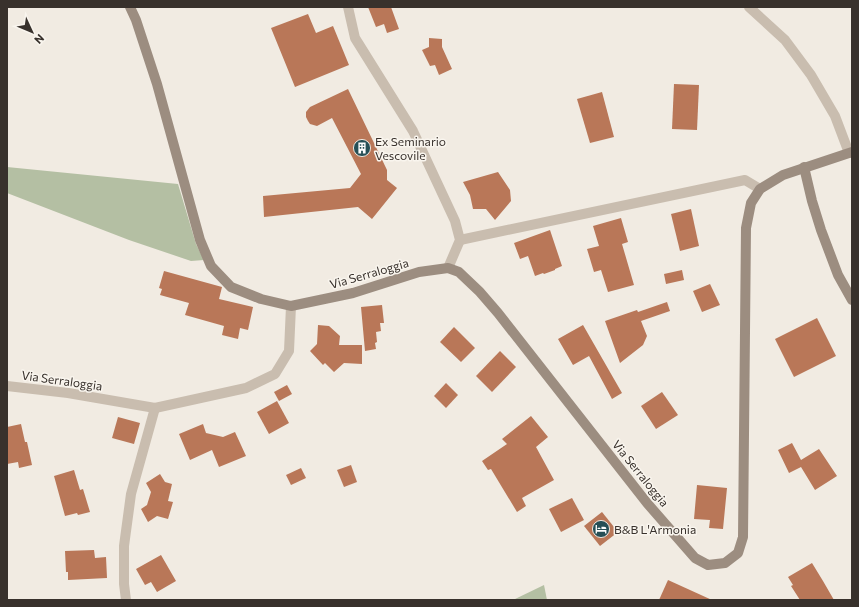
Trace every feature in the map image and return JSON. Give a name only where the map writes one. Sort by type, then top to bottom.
[{"type":"main road","name":"Via Serraloggia","points":[[130,7],[136,20],[157,84],[200,240],[211,266],[232,287],[260,299],[291,306],[353,293],[419,272],[448,268],[459,272],[479,291],[498,313],[647,503],[695,558],[708,565],[725,563],[738,553],[743,537],[746,228],[751,203],[760,189],[783,175],[850,152]]},
{"type":"main road","points":[[804,167],[821,230],[838,275],[852,300]]},
{"type":"street","points":[[348,7],[355,38],[412,131],[455,221],[460,240],[448,268]]},
{"type":"street","points":[[749,7],[785,40],[811,76],[835,116],[850,152]]},
{"type":"street","points":[[460,240],[745,180],[760,189]]},
{"type":"street","name":"Via Serraloggia","points":[[7,386],[68,393],[155,408],[246,388],[275,374],[289,351],[291,306]]},
{"type":"street","points":[[126,600],[124,584],[124,546],[131,494],[155,408]]},
{"type":"green space","points":[[7,167],[178,184],[196,244],[204,260],[191,261],[129,240],[7,193]]},
{"type":"green space","points":[[544,585],[547,600],[513,600]]},
{"type":"building","points":[[368,7],[391,7],[399,29],[387,33],[384,24],[376,27]]},
{"type":"building","points":[[308,14],[316,33],[333,26],[349,65],[295,87],[271,28]]},
{"type":"building","points":[[429,38],[442,39],[442,47],[452,69],[439,75],[435,65],[430,66],[422,50],[429,47]]},
{"type":"building","points":[[674,84],[699,85],[697,130],[672,129]]},
{"type":"building","name":"Ex Seminario Vescovile","points":[[348,89],[387,170],[387,180],[397,188],[372,219],[358,207],[264,217],[263,196],[350,188],[361,174],[332,118],[317,126],[310,124],[306,117],[306,112],[310,107]]},
{"type":"building","points":[[602,92],[614,137],[590,143],[577,99]]},
{"type":"building","points":[[498,172],[510,190],[511,201],[495,220],[486,209],[473,209],[470,195],[463,182]]},
{"type":"building","points":[[691,209],[699,246],[680,251],[671,214]]},
{"type":"building","points":[[621,218],[628,242],[622,244],[634,285],[608,292],[601,270],[594,272],[587,249],[599,246],[593,226]]},
{"type":"building","points":[[550,230],[562,266],[555,270],[535,276],[528,256],[520,259],[514,243]]},
{"type":"building","points":[[682,270],[684,280],[666,284],[664,274]]},
{"type":"building","points":[[164,271],[222,287],[219,299],[253,307],[248,330],[240,328],[238,339],[222,335],[224,326],[185,315],[189,303],[160,295],[162,289],[159,288]]},
{"type":"building","points":[[710,284],[720,305],[702,312],[693,291]]},
{"type":"building","points":[[667,302],[670,311],[641,321],[647,336],[643,345],[620,363],[605,321]]},
{"type":"building","points":[[382,305],[384,323],[380,323],[381,331],[376,332],[376,349],[365,351],[361,307]]},
{"type":"building","points":[[817,318],[836,356],[794,377],[775,339]]},
{"type":"building","points":[[318,325],[329,326],[340,336],[339,345],[362,345],[362,364],[344,363],[334,372],[325,363],[323,365],[310,351],[317,344]]},
{"type":"building","points":[[583,325],[622,393],[612,399],[589,356],[573,365],[558,339]]},
{"type":"building","points":[[454,327],[475,348],[461,362],[440,342]]},
{"type":"building","points":[[500,351],[516,367],[492,392],[476,376]]},
{"type":"building","points":[[446,383],[458,395],[446,408],[434,396]]},
{"type":"building","points":[[287,385],[292,394],[279,401],[274,392]]},
{"type":"building","points":[[662,392],[678,415],[656,429],[641,406]]},
{"type":"building","points":[[277,401],[289,423],[269,434],[257,412]]},
{"type":"building","points":[[531,416],[548,437],[536,447],[554,480],[522,498],[526,506],[517,512],[491,469],[488,470],[482,461],[507,444],[502,439]]},
{"type":"building","points":[[118,417],[140,423],[134,444],[112,438]]},
{"type":"building","points":[[21,424],[32,465],[19,468],[18,462],[7,464],[7,427]]},
{"type":"building","points":[[203,424],[206,433],[223,437],[235,432],[246,456],[219,467],[212,450],[190,460],[179,434]]},
{"type":"building","points":[[792,443],[801,460],[819,449],[837,476],[815,490],[801,467],[789,473],[778,450]]},
{"type":"building","points":[[351,465],[357,482],[344,487],[337,470]]},
{"type":"building","points":[[301,468],[306,478],[291,485],[286,475]]},
{"type":"building","points":[[74,470],[80,490],[83,489],[90,512],[65,516],[54,476]]},
{"type":"building","points":[[160,474],[165,482],[172,484],[168,501],[173,502],[168,519],[157,516],[148,522],[141,509],[147,505],[151,492],[146,483]]},
{"type":"building","points":[[697,485],[727,488],[723,529],[709,528],[710,520],[694,519]]},
{"type":"building","points":[[572,498],[584,520],[561,532],[549,509]]},
{"type":"building","name":"B&B L'Armonia","points":[[602,512],[618,532],[600,546],[584,526]]},
{"type":"building","points":[[94,550],[95,558],[106,557],[107,578],[68,580],[65,551]]},
{"type":"building","points":[[161,555],[176,581],[157,592],[151,582],[145,585],[136,569]]},
{"type":"building","points":[[812,563],[834,600],[800,600],[791,586],[793,585],[788,577]]},
{"type":"building","points":[[668,580],[712,600],[659,600]]},
{"type":"place","name":"Ex Seminario Vescovile","points":[[362,148]]},
{"type":"place","name":"B&B L'Armonia","points":[[601,529]]}]
